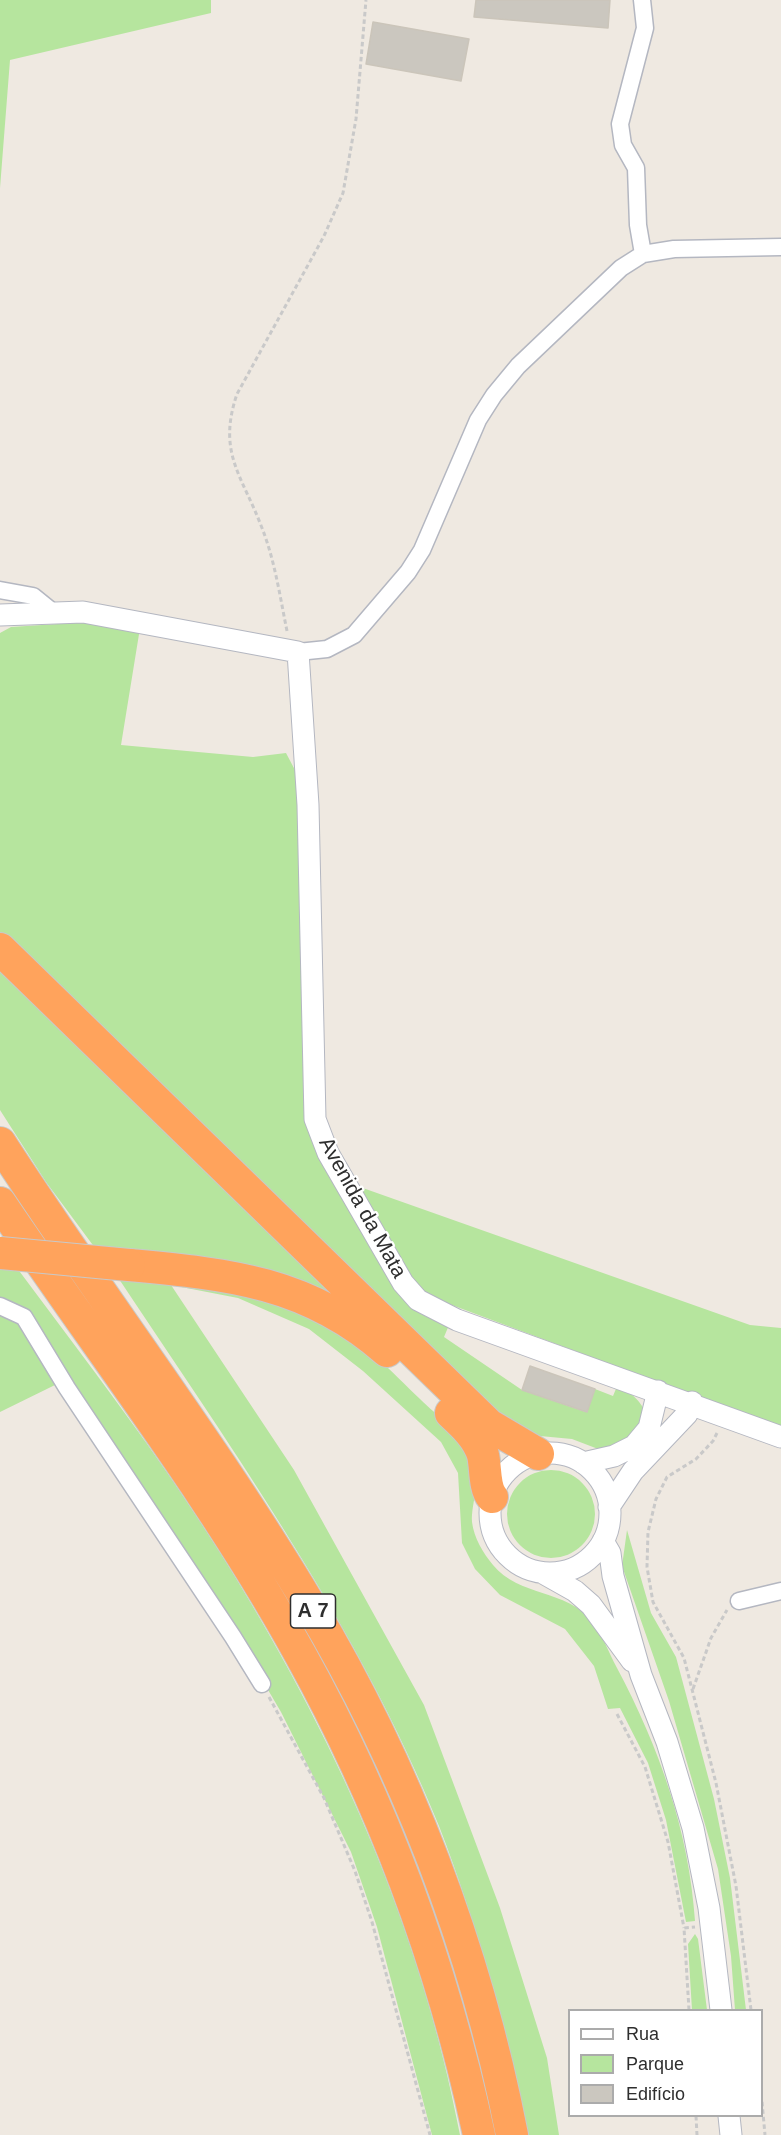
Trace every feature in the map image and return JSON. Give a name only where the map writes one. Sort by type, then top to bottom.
[{"type":"highway","points":[[0,949],[489,1425],[538,1454]]},
{"type":"highway","name":"A 7","points":[[0,1143],[261,1526],[309,1604],[359,1695],[402,1786],[449,1905],[491,2043],[512,2135]]},
{"type":"highway","name":"A 7","points":[[0,1203],[227,1534],[300,1652],[338,1725],[372,1797],[417,1910],[449,2012],[479,2135]]},
{"type":"highway","points":[[0,1253],[225,1275],[261,1282],[308,1299],[339,1316],[387,1352],[466,1428],[482,1453],[487,1488],[492,1497]]},
{"type":"street","points":[[642,0],[645,28],[620,124],[623,145],[636,168],[638,225],[643,254]]},
{"type":"street","points":[[0,615],[83,612],[294,651],[327,649],[354,635],[408,572],[422,550],[478,420],[494,395],[518,366],[621,268],[643,254],[674,249],[781,247]]},
{"type":"street","points":[[0,590],[33,597],[54,613]]},
{"type":"street","name":"Avenida da Mata","points":[[294,651],[308,817],[315,1119],[328,1153],[403,1283],[418,1300],[457,1320],[692,1402],[781,1437]]},
{"type":"street","points":[[0,1306],[24,1317],[67,1388],[262,1684]]},
{"type":"street","points":[[583,1463],[614,1456],[634,1446],[649,1428],[658,1390]]},
{"type":"street","points":[[609,1507],[633,1471],[687,1414],[692,1402]]},
{"type":"street","points":[[543,1573],[561,1572],[578,1566],[592,1555],[603,1541],[609,1524],[609,1507],[605,1490],[596,1475],[583,1463],[561,1454],[538,1454],[522,1460],[509,1469],[498,1482],[492,1497],[490,1514],[493,1532],[500,1547],[519,1564],[543,1573],[591,1605],[641,1675]]},
{"type":"street","points":[[603,1541],[610,1553],[613,1576],[641,1675],[667,1742],[687,1804],[704,1878],[721,2009]]},
{"type":"street","points":[[739,1601],[781,1591]]},
{"type":"street","points":[[729,2117],[731,2135]]},
{"type":"path","points":[[294,651],[262,529],[234,465],[228,444],[229,416],[237,394],[324,236],[343,193],[356,119],[366,0]]},
{"type":"path","points":[[724,1415],[713,1441],[696,1459],[667,1477],[656,1499],[648,1532],[647,1567],[653,1602],[684,1658],[716,1783],[736,1886],[751,2009]]},
{"type":"path","points":[[692,1690],[723,1614],[739,1601]]},
{"type":"path","points":[[262,1684],[324,1798],[355,1871],[382,1956],[430,2135]]},
{"type":"path","points":[[617,1714],[645,1767],[668,1842],[684,1928],[689,2009]]},
{"type":"path","points":[[684,1928],[711,1926]]},
{"type":"path","points":[[763,2113],[765,2135]]},
{"type":"path","points":[[696,2117],[697,2135]]},
{"type":"green space","points":[[0,0],[211,0],[211,13],[10,60],[0,188]]},
{"type":"green space","points":[[89,622],[140,628],[121,745],[253,757],[286,753],[296,772],[304,865],[310,1130],[395,1290],[425,1316],[449,1325],[444,1337],[522,1390],[586,1412],[595,1389],[613,1396],[618,1384],[636,1398],[645,1413],[645,1422],[638,1436],[606,1452],[572,1439],[540,1436],[518,1429],[493,1414],[0,934],[0,633],[11,627]]},
{"type":"green space","points":[[0,960],[324,1277],[346,1312],[98,1252],[46,1182],[0,1110]]},
{"type":"green space","points":[[360,1187],[750,1325],[781,1328],[781,1428],[425,1295],[406,1275]]},
{"type":"green space","points":[[0,1266],[17,1268],[148,1445],[221,1554],[300,1691],[336,1762],[397,1907],[422,1982],[443,2058],[460,2135],[432,2135],[377,1927],[351,1852],[281,1712],[227,1620],[21,1311],[0,1297]]},
{"type":"green space","points":[[119,1279],[244,1293],[318,1318],[352,1338],[376,1357],[450,1427],[471,1451],[477,1468],[472,1514],[473,1528],[480,1545],[493,1565],[516,1583],[569,1603],[581,1611],[592,1621],[602,1638],[646,1728],[670,1790],[686,1855],[695,1921],[686,1922],[666,1820],[648,1763],[620,1708],[608,1709],[594,1666],[565,1629],[500,1595],[475,1569],[462,1543],[458,1473],[441,1442],[363,1371],[309,1329],[238,1298],[171,1285],[294,1470],[424,1705],[500,1908],[547,2058],[559,2135],[529,2135],[489,1979],[453,1864],[407,1753],[372,1682],[334,1613],[251,1477]]},
{"type":"green space","points":[[0,1315],[16,1321],[55,1385],[0,1412]]},
{"type":"green space","points":[[542,1470],[560,1470],[576,1477],[588,1489],[595,1505],[595,1523],[588,1539],[576,1551],[560,1558],[542,1558],[526,1551],[514,1539],[507,1523],[507,1505],[514,1489],[526,1477]]},
{"type":"green space","points":[[627,1530],[651,1613],[676,1657],[714,1799],[730,1878],[746,2009],[735,2009],[731,1956],[718,1869],[669,1701],[622,1566]]},
{"type":"green space","points":[[695,1934],[698,1939],[707,2009],[692,2009],[688,1944]]},
{"type":"building","points":[[476,0],[610,0],[608,28],[474,17]]},
{"type":"building","points":[[373,22],[469,39],[461,81],[366,64]]},
{"type":"building","points":[[530,1366],[595,1389],[587,1412],[522,1390]]}]
